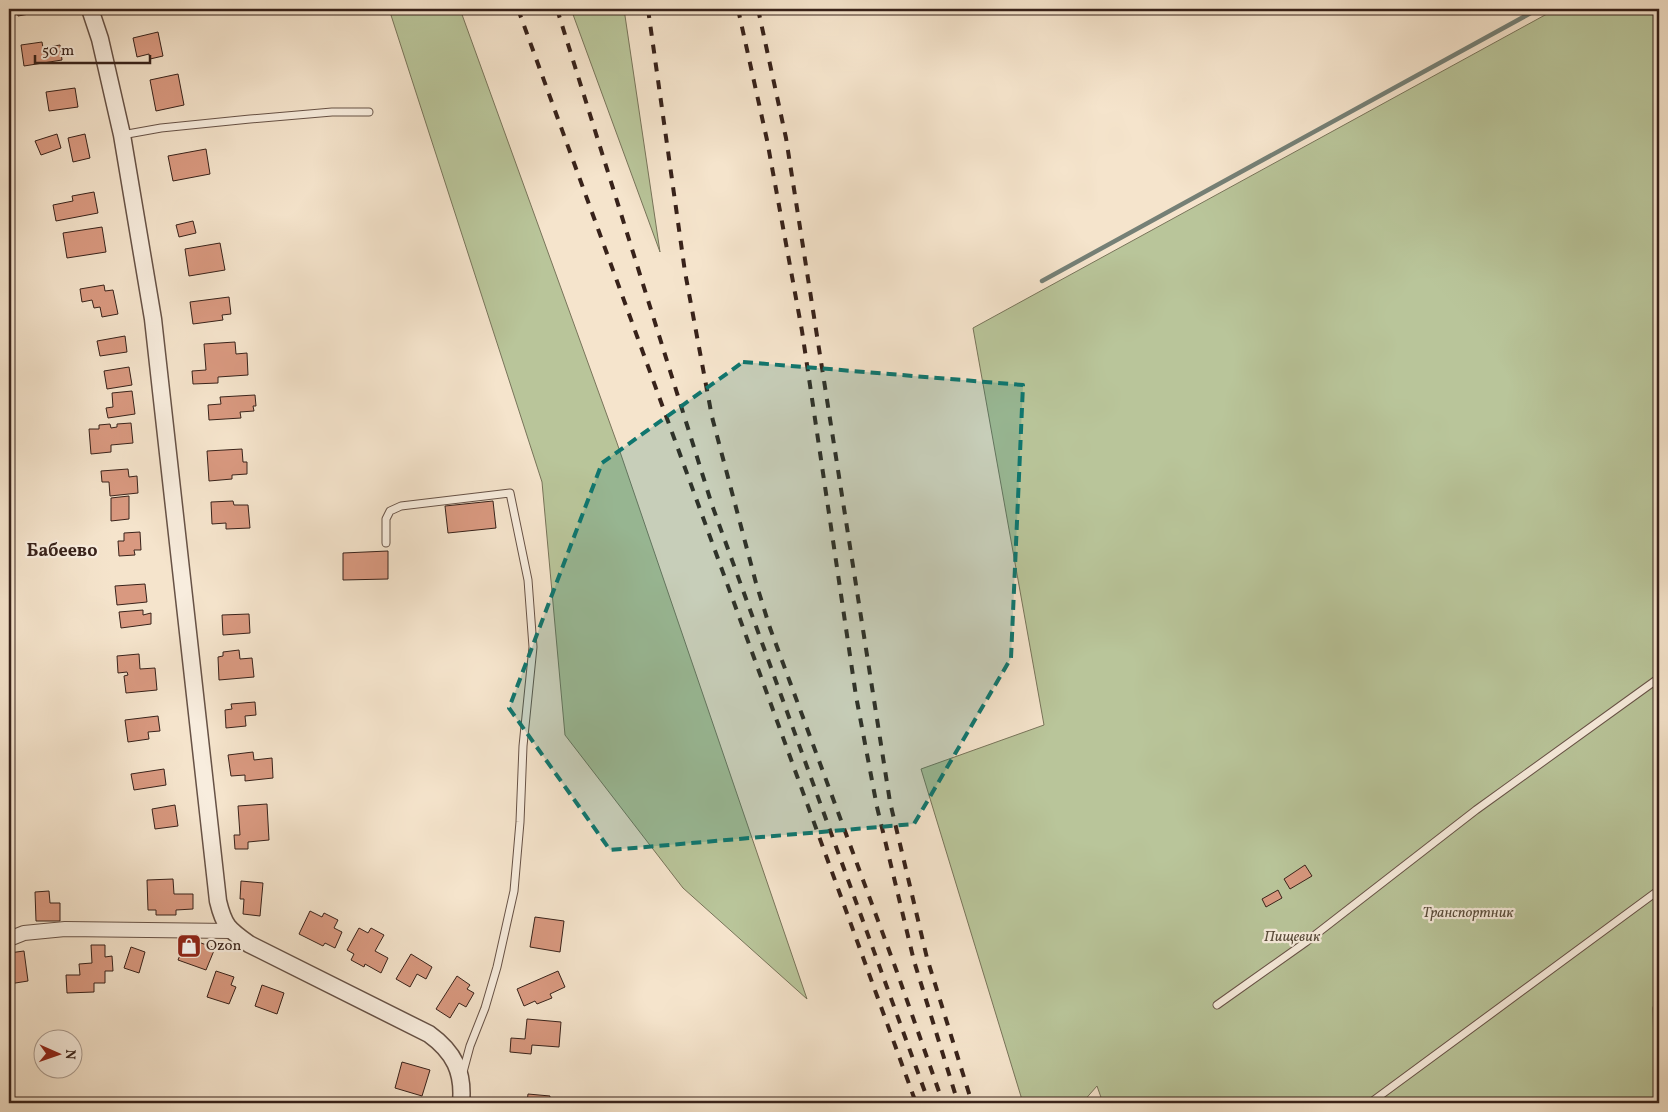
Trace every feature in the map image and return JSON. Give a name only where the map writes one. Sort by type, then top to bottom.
[{"type":"street","points":[[90,9],[100,39],[122,135],[153,319],[218,900],[222,918],[230,931],[249,944],[429,1034],[444,1045],[453,1058],[461,1079],[461,1103]]},
{"type":"street","points":[[9,938],[24,933],[65,930],[230,931]]},
{"type":"lane","points":[[122,135],[161,128],[332,112],[370,112]]},
{"type":"lane","points":[[386,543],[386,519],[390,511],[401,506],[510,493],[528,580],[533,646],[523,746],[520,822],[514,891],[497,968],[485,1008],[470,1046],[461,1079]]},
{"type":"lane","points":[[1217,1005],[1306,942],[1476,810],[1659,678]]},
{"type":"lane","points":[[1370,1103],[1659,890]]},
{"type":"lane","points":[[1657,1008],[1659,1086]]},
{"type":"highlighted area","points":[[743,362],[1023,385],[1011,658],[914,824],[610,850],[509,708],[602,463]]},
{"type":"green space","points":[[389,9],[460,9],[617,443],[807,999],[683,888],[565,735],[542,482]]},
{"type":"green space","points":[[571,9],[624,9],[660,252]]},
{"type":"green space","points":[[1556,9],[1659,9],[1659,1103],[1103,1103],[1097,1086],[1082,1103],[1023,1103],[921,769],[1044,725],[973,328]]},
{"type":"building","points":[[17,9],[45,9],[46,11],[18,16]]},
{"type":"building","points":[[158,32],[163,56],[150,59],[149,54],[137,57],[133,38]]},
{"type":"building","points":[[42,42],[43,48],[60,45],[62,60],[24,66],[21,45]]},
{"type":"building","points":[[178,74],[184,105],[156,111],[150,80]]},
{"type":"building","points":[[75,88],[78,107],[49,111],[46,92]]},
{"type":"building","points":[[57,134],[61,148],[41,155],[35,141]]},
{"type":"building","points":[[85,134],[90,158],[73,162],[68,138]]},
{"type":"building","points":[[206,149],[210,174],[173,181],[168,156]]},
{"type":"building","points":[[94,192],[98,213],[56,221],[53,205],[73,201],[72,196]]},
{"type":"building","points":[[193,221],[196,233],[179,237],[176,225]]},
{"type":"building","points":[[102,227],[106,252],[67,258],[63,233]]},
{"type":"building","points":[[220,243],[225,270],[189,276],[185,249]]},
{"type":"building","points":[[104,285],[105,291],[113,290],[118,314],[102,317],[100,307],[94,308],[92,300],[82,302],[80,289]]},
{"type":"building","points":[[229,297],[231,314],[222,315],[223,320],[193,324],[190,302]]},
{"type":"building","points":[[125,336],[127,352],[100,356],[97,341]]},
{"type":"building","points":[[235,342],[236,354],[247,353],[248,375],[218,377],[218,383],[193,384],[192,371],[206,370],[204,344]]},
{"type":"building","points":[[129,367],[132,385],[107,389],[104,371]]},
{"type":"building","points":[[132,391],[135,414],[108,418],[106,408],[113,407],[112,393]]},
{"type":"building","points":[[255,395],[256,406],[253,406],[254,411],[240,412],[241,418],[209,420],[208,405],[221,404],[220,397]]},
{"type":"building","points":[[131,423],[133,443],[111,445],[111,452],[91,454],[89,429],[99,429],[99,425],[110,424],[111,428],[117,427],[117,424]]},
{"type":"building","points":[[242,449],[243,462],[247,462],[247,474],[232,475],[232,479],[209,481],[207,451]]},
{"type":"building","points":[[128,469],[129,477],[137,476],[138,493],[110,496],[109,482],[102,482],[101,471]]},
{"type":"building","points":[[129,496],[129,519],[111,521],[111,498]]},
{"type":"building","points":[[233,501],[234,505],[248,505],[250,528],[226,529],[226,523],[212,524],[211,502]]},
{"type":"building","points":[[493,501],[496,528],[448,533],[445,506]]},
{"type":"building","points":[[140,532],[141,550],[134,550],[135,555],[119,556],[118,541],[124,541],[124,533]]},
{"type":"building","points":[[388,551],[388,579],[343,580],[343,553]]},
{"type":"building","points":[[145,584],[147,602],[117,605],[115,586]]},
{"type":"building","points":[[143,610],[143,615],[151,613],[151,624],[121,628],[119,612]]},
{"type":"building","points":[[249,614],[250,633],[223,635],[222,615]]},
{"type":"building","points":[[239,650],[240,659],[252,658],[254,677],[219,680],[218,657],[223,656],[223,652]]},
{"type":"building","points":[[139,654],[140,669],[155,668],[157,690],[126,693],[124,676],[128,675],[127,672],[118,673],[117,656]]},
{"type":"building","points":[[255,702],[256,715],[245,716],[246,726],[226,728],[225,710],[232,709],[231,704]]},
{"type":"building","points":[[158,716],[160,731],[148,732],[149,739],[128,742],[125,720]]},
{"type":"building","points":[[253,752],[254,760],[272,758],[273,778],[245,781],[245,775],[231,776],[228,755]]},
{"type":"building","points":[[164,769],[166,785],[134,790],[131,774]]},
{"type":"building","points":[[267,804],[269,840],[248,842],[248,849],[235,849],[234,835],[240,835],[238,806]]},
{"type":"building","points":[[175,805],[178,826],[155,829],[152,809]]},
{"type":"building","points":[[1305,865],[1312,876],[1290,889],[1284,879]]},
{"type":"building","points":[[173,879],[174,894],[193,894],[193,909],[176,910],[176,915],[156,915],[156,910],[148,910],[147,880]]},
{"type":"building","points":[[241,881],[263,883],[260,916],[243,914],[244,899],[240,899]]},
{"type":"building","points":[[1278,890],[1282,898],[1266,907],[1262,899]]},
{"type":"building","points":[[49,891],[50,903],[60,903],[60,921],[36,921],[35,892]]},
{"type":"building","points":[[310,911],[322,917],[324,913],[338,920],[334,928],[342,932],[335,948],[325,943],[323,946],[299,934]]},
{"type":"building","points":[[535,917],[564,921],[560,952],[530,947]]},
{"type":"building","points":[[359,928],[368,933],[371,928],[384,935],[375,951],[388,958],[381,973],[365,964],[364,967],[351,960],[354,954],[347,950]]},
{"type":"building","points":[[187,938],[215,948],[206,970],[178,960]]},
{"type":"building","points":[[91,945],[105,945],[105,957],[112,956],[113,971],[105,971],[105,983],[94,983],[94,992],[67,993],[66,975],[80,975],[79,964],[92,963]]},
{"type":"building","points":[[131,947],[145,952],[139,973],[124,968]]},
{"type":"building","points":[[24,951],[28,981],[9,984],[9,953]]},
{"type":"building","points":[[411,954],[432,967],[426,979],[417,974],[410,987],[396,979]]},
{"type":"building","points":[[216,971],[234,977],[231,985],[236,987],[229,1004],[207,997]]},
{"type":"building","points":[[558,971],[565,987],[550,994],[552,998],[537,1004],[535,1001],[524,1006],[517,989]]},
{"type":"building","points":[[457,976],[470,985],[467,989],[474,993],[466,1007],[459,1003],[450,1018],[436,1009]]},
{"type":"building","points":[[262,985],[284,993],[277,1014],[255,1006]]},
{"type":"building","points":[[527,1019],[561,1022],[559,1047],[532,1045],[531,1054],[510,1052],[511,1038],[525,1039]]},
{"type":"building","points":[[402,1062],[430,1070],[422,1096],[395,1088]]},
{"type":"building","points":[[528,1094],[550,1096],[549,1103],[509,1103],[509,1100],[527,1102]]},
{"type":"waterway","points":[[1042,281],[1538,9]]},
{"type":"railway","points":[[518,9],[916,1103]]},
{"type":"railway","points":[[557,9],[712,505],[929,1103]]},
{"type":"railway","points":[[648,9],[685,272],[712,417],[756,583],[770,628],[897,972],[943,1103]]},
{"type":"railway","points":[[738,9],[767,140],[802,331],[856,696],[877,807],[914,961],[958,1103]]},
{"type":"railway","points":[[758,9],[786,138],[890,802],[927,958],[972,1103]]},
{"type":"place","name":"Ozon","points":[[189,946]]},
{"type":"district","name":"Бабеево","points":[[62,551]]},
{"type":"park label","name":"Транспортник","points":[[1468,913]]},
{"type":"park label","name":"Пищевик","points":[[1292,937]]}]
